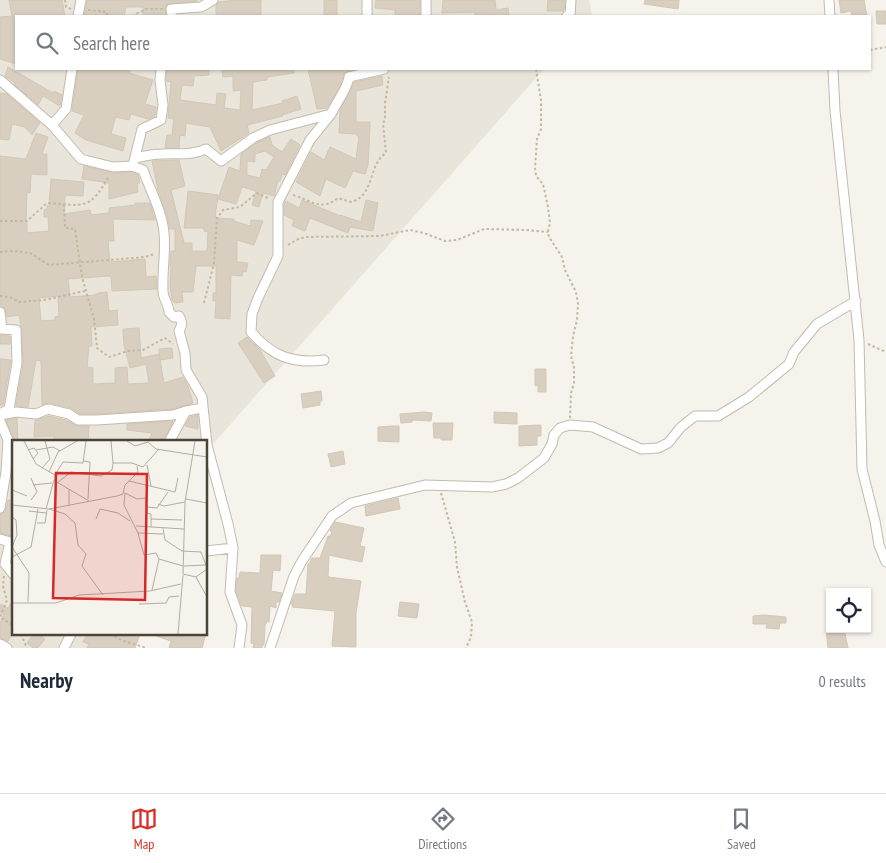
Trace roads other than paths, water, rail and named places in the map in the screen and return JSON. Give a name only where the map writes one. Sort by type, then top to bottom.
[{"type":"street","points":[[78,15],[81,0]]},
{"type":"street","points":[[172,13],[201,7],[213,0]]},
{"type":"street","points":[[367,0],[368,15]]},
{"type":"street","points":[[426,0],[426,15]]},
{"type":"street","points":[[570,15],[571,0]]},
{"type":"street","points":[[829,0],[830,15]]},
{"type":"street","points":[[52,125],[66,109],[72,70]]},
{"type":"street","points":[[133,162],[142,130],[161,120],[163,105],[160,80],[161,70]]},
{"type":"street","points":[[324,360],[308,362],[274,354],[251,332],[252,314],[278,256],[278,202],[310,140],[331,114],[348,84],[349,77],[367,70],[386,72]]},
{"type":"street","points":[[833,70],[836,120],[859,340],[862,469],[879,545],[886,562]]},
{"type":"street","points":[[0,80],[52,125],[81,159],[113,167],[164,154],[181,155],[206,149],[220,161],[253,138],[270,130],[331,114]]},
{"type":"street","points":[[133,162],[143,170],[159,213],[164,232],[163,297],[169,305],[169,312],[174,317],[180,316],[182,321],[179,331],[185,353],[186,370],[202,397],[206,440]]},
{"type":"street","points":[[270,648],[294,576],[302,561],[332,516],[351,503],[425,485],[492,487],[506,484],[518,478],[544,458],[552,444],[554,435],[560,428],[570,425],[593,427],[641,449],[658,448],[668,443],[680,427],[694,416],[718,416],[748,397],[789,364],[794,352],[817,324],[856,301]]},
{"type":"street","points":[[0,312],[2,329],[16,330],[17,363],[9,409],[0,415]]},
{"type":"street","points":[[0,415],[16,412],[36,414],[48,409],[69,414],[78,420],[97,420],[173,416],[202,408]]},
{"type":"street","points":[[170,440],[186,412]]},
{"type":"street","points":[[0,421],[8,440],[6,472],[0,508]]},
{"type":"street","points":[[208,449],[233,548],[230,592],[242,625],[239,648]]},
{"type":"street","points":[[0,539],[10,542],[5,564],[12,573]]},
{"type":"street","points":[[208,551],[233,548]]},
{"type":"street","points":[[64,648],[69,636]]},
{"type":"street","points":[[0,644],[7,648]]}]
